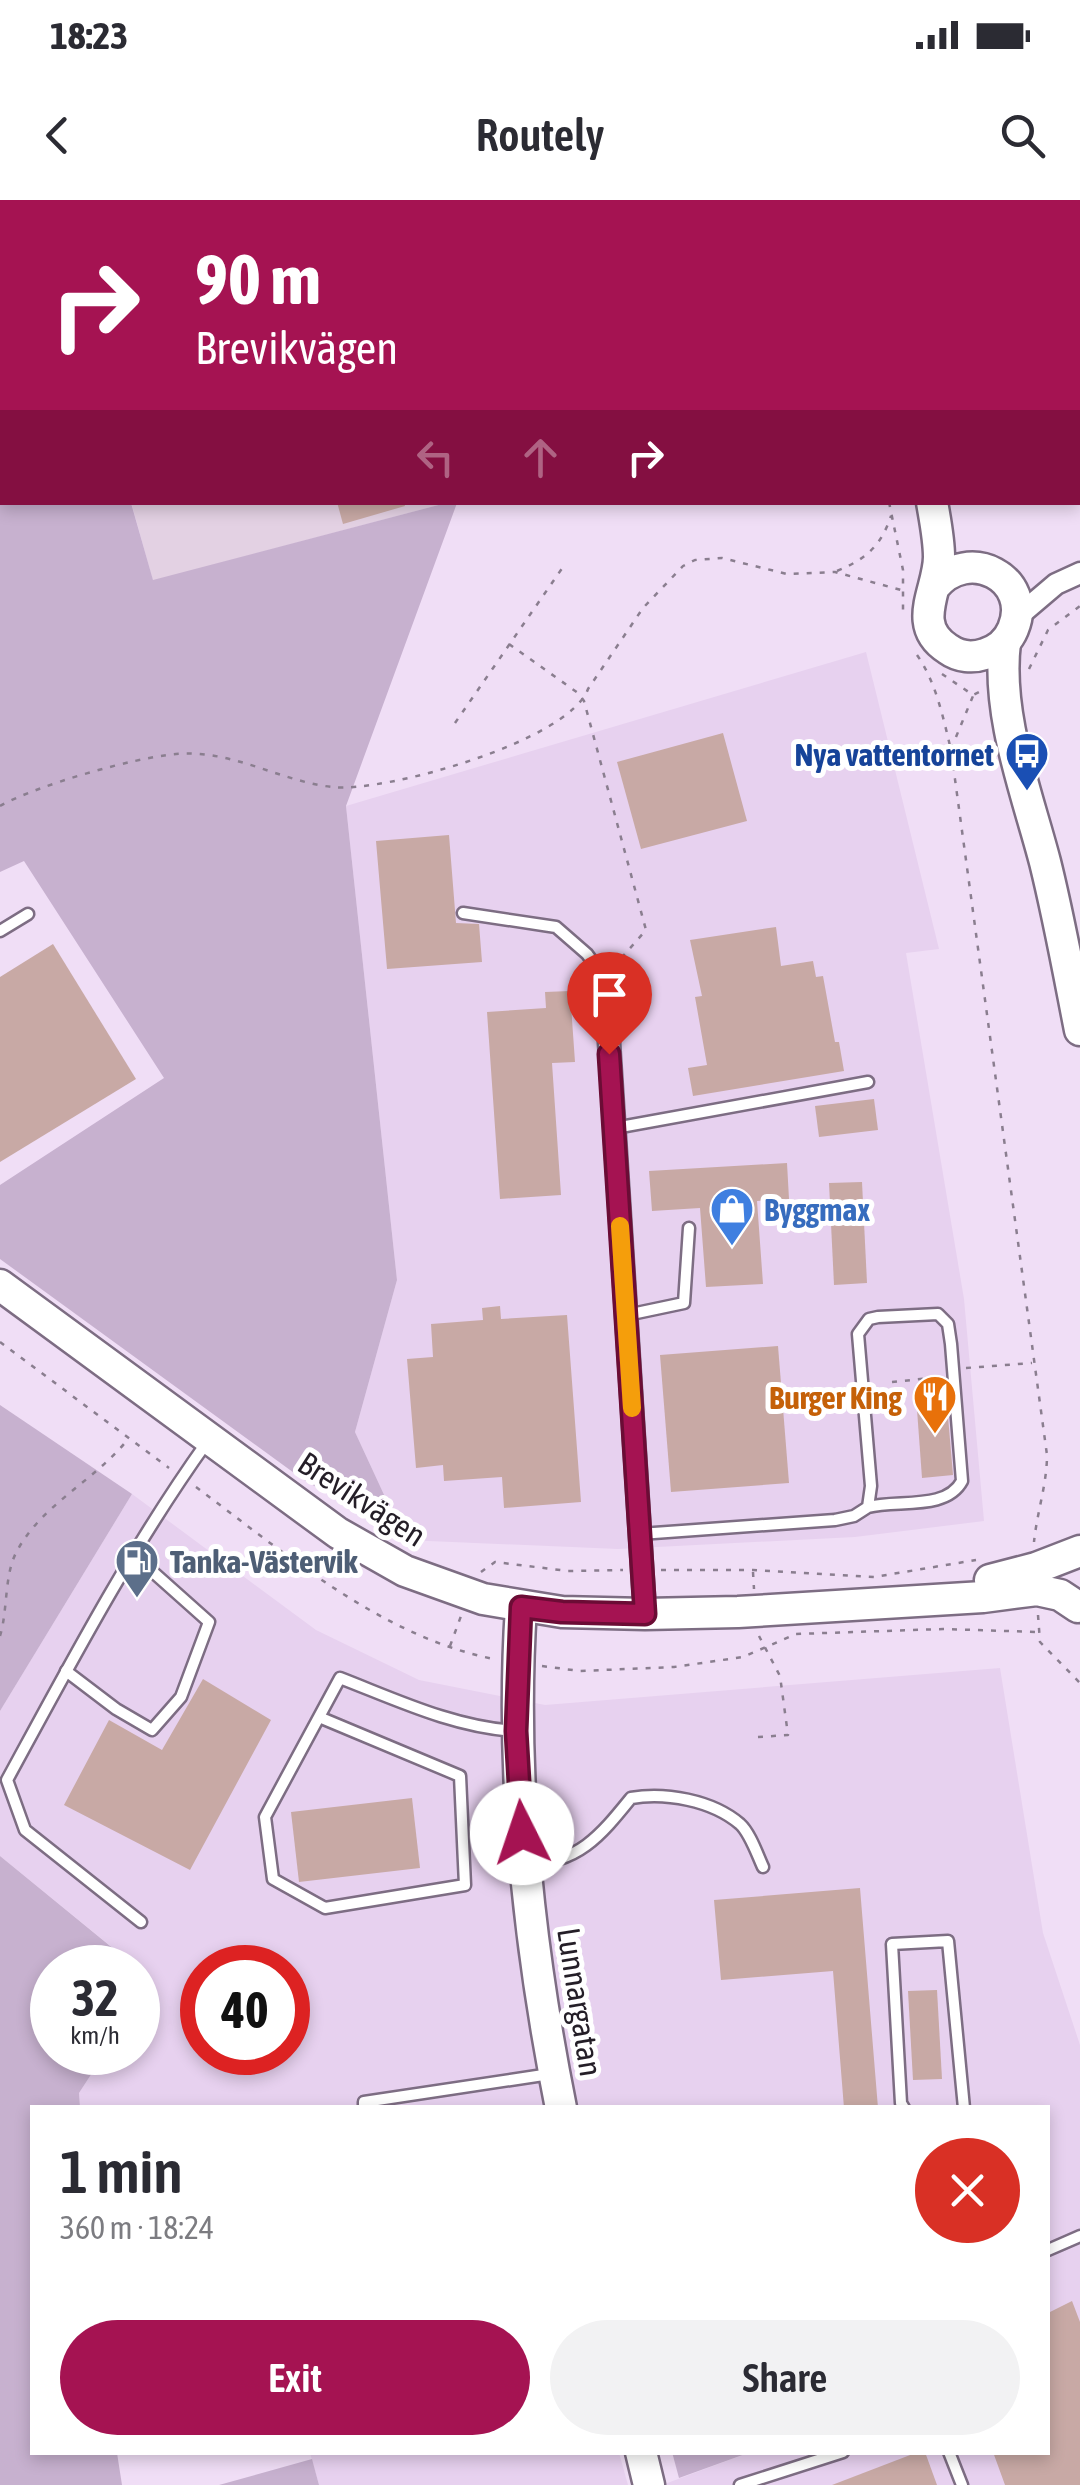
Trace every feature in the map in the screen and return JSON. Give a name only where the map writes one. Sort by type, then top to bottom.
[{"type":"street","points":[[932,505],[939,560],[928,603],[928,621],[941,644],[956,654],[988,689],[1019,765]]},
{"type":"street","points":[[944,505],[968,551],[1014,595],[1004,684],[1019,765],[1058,914],[1080,1030]]},
{"type":"street","points":[[934,587],[961,568],[992,572],[1024,583],[1056,584],[1079,578]]},
{"type":"street","points":[[956,654],[982,655],[1056,584]]},
{"type":"street","points":[[604,979],[645,1614]]},
{"type":"street","name":"Brevikvägen","points":[[0,1285],[363,1550],[405,1571],[468,1594],[562,1612],[756,1610],[924,1598],[1037,1579],[1080,1551]]},
{"type":"street","points":[[1079,1609],[1076,1583],[1080,1570]]},
{"type":"street","points":[[1037,1579],[1079,1609]]},
{"type":"street","name":"Lunnargatan","points":[[521,1607],[516,1731],[525,1864],[560,2105]]},
{"type":"street","points":[[642,2455],[648,2485]]},
{"type":"lane","points":[[463,913],[556,927],[588,954],[604,979]]},
{"type":"lane","points":[[0,931],[28,914]]},
{"type":"lane","points":[[614,1128],[868,1082]]},
{"type":"lane","points":[[626,1316],[684,1303],[690,1228]]},
{"type":"lane","points":[[640,1534],[836,1520],[886,1502],[943,1499],[957,1490],[962,1481],[951,1344],[948,1324],[938,1314],[869,1319],[858,1334],[871,1486],[868,1508]]},
{"type":"lane","points":[[140,1922],[26,1830],[7,1780],[66,1671],[210,1437]]},
{"type":"lane","points":[[66,1671],[116,1709],[152,1730],[181,1697],[209,1622],[135,1556]]},
{"type":"lane","points":[[319,1716],[460,1776],[465,1884],[324,1908],[273,1879],[265,1817],[319,1716],[340,1678],[438,1716],[489,1730],[516,1731]]},
{"type":"lane","points":[[525,1864],[540,1864],[584,1848],[600,1838],[631,1798],[670,1795],[714,1810],[742,1825],[763,1867]]},
{"type":"lane","points":[[902,2105],[892,1944],[948,1940],[964,2105]]},
{"type":"lane","points":[[364,2105],[554,2073]]},
{"type":"lane","points":[[1050,2249],[1080,2236]]},
{"type":"lane","points":[[740,2485],[833,2455]]},
{"type":"lane","points":[[950,2455],[962,2485]]},
{"type":"path","points":[[890,505],[902,570],[904,626]]},
{"type":"path","points":[[836,572],[878,546],[892,514]]},
{"type":"path","points":[[604,979],[646,930],[584,701],[588,689],[643,608],[683,566],[695,560],[722,558],[787,574],[836,572],[902,590]]},
{"type":"path","points":[[455,723],[563,566]]},
{"type":"path","points":[[510,644],[584,701]]},
{"type":"path","points":[[916,653],[939,703],[951,750],[1046,1454],[1047,1477],[1036,1519],[1040,1642],[1080,1683]]},
{"type":"path","points":[[951,750],[973,695]]},
{"type":"path","points":[[0,806],[18,796],[61,783],[149,758],[179,754],[245,761],[334,787],[388,784],[496,750],[552,725],[584,701]]},
{"type":"path","points":[[0,1636],[15,1553],[46,1515],[112,1459],[129,1438]]},
{"type":"path","points":[[450,1647],[468,1594],[486,1566],[495,1562],[568,1571],[753,1570],[874,1578],[982,1559]]},
{"type":"path","points":[[753,1570],[758,1635],[780,1676],[788,1736],[758,1737]]},
{"type":"shaded area","points":[[0,505],[132,505],[153,580],[438,505],[456,505],[346,806],[397,1280],[355,1432],[405,1540],[301,1478],[0,1259],[0,1185],[164,1078],[24,861],[0,872]]},
{"type":"shaded area","points":[[132,505],[438,505],[153,581]]},
{"type":"shaded area","points":[[866,652],[939,949],[906,953],[964,1299],[984,1521],[855,1537],[618,1549],[405,1540],[355,1432],[397,1280],[346,806]]},
{"type":"shaded area","points":[[0,1405],[132,1494],[0,1711]]},
{"type":"shaded area","points":[[132,1494],[316,1630],[419,1680],[545,1705],[1000,1668],[1043,1933],[1080,2045],[1080,2485],[662,2485],[743,2455],[1050,2455],[1050,2105],[80,2105],[79,2093],[91,2075],[160,2075],[160,1945],[109,1945],[0,1856],[0,1711]]},
{"type":"shaded area","points":[[0,1856],[109,1945],[30,1945],[30,2075],[91,2075],[79,2093],[80,2105],[30,2105],[30,2455],[117,2455],[122,2485],[0,2485]]},
{"type":"shaded area","points":[[311,2455],[620,2455],[628,2485],[319,2485]]},
{"type":"shaded area","points":[[673,2455],[742,2455],[679,2478]]},
{"type":"shaded area","points":[[312,2459],[319,2485],[219,2485]]},
{"type":"building","points":[[338,505],[405,505],[405,506],[343,524]]},
{"type":"building","points":[[723,733],[747,821],[641,849],[617,762]]},
{"type":"building","points":[[449,835],[456,923],[479,924],[482,962],[387,969],[376,841]]},
{"type":"building","points":[[776,927],[781,966],[813,961],[816,977],[823,976],[844,1071],[693,1096],[688,1068],[707,1065],[695,997],[702,996],[690,940]]},
{"type":"building","points":[[53,944],[136,1079],[0,1162],[0,977]]},
{"type":"building","points":[[570,991],[575,1062],[552,1063],[561,1195],[500,1199],[487,1012],[546,1008],[545,992]]},
{"type":"building","points":[[874,1099],[878,1130],[819,1137],[815,1106]]},
{"type":"building","name":"Byggmax","points":[[787,1163],[789,1199],[757,1201],[763,1284],[706,1287],[700,1208],[652,1211],[649,1171]]},
{"type":"building","points":[[862,1182],[867,1283],[834,1285],[829,1183]]},
{"type":"building","points":[[500,1306],[501,1319],[567,1315],[581,1502],[504,1508],[502,1477],[444,1481],[443,1465],[416,1468],[407,1359],[433,1357],[431,1324],[483,1320],[482,1308]]},
{"type":"building","points":[[778,1346],[789,1483],[671,1492],[660,1355]]},
{"type":"building","name":"Burger King","points":[[946,1393],[953,1475],[922,1478],[916,1396]]},
{"type":"building","points":[[203,1679],[271,1720],[190,1870],[64,1805],[109,1720],[162,1750]]},
{"type":"building","points":[[412,1798],[420,1868],[299,1882],[291,1812]]},
{"type":"building","points":[[860,1888],[878,2105],[844,2105],[833,1971],[721,1980],[714,1900]]},
{"type":"building","points":[[937,1990],[942,2079],[913,2080],[908,1991]]},
{"type":"building","points":[[1072,2301],[1080,2322],[1080,2485],[1005,2485],[994,2455],[1050,2455],[1050,2312]]},
{"type":"building","points":[[910,2455],[926,2455],[937,2485],[832,2485]]},
{"type":"slow traffic","points":[[620,1226],[632,1408]]},
{"type":"place","name":"Nya vattentornet","points":[[1027,792]]},
{"type":"place","name":"Byggmax","points":[[732,1247]]},
{"type":"place","name":"Burger King","points":[[935,1435]]},
{"type":"place","name":"Tanka-Västervik","points":[[137,1599]]},
{"type":"route","points":[[522,1833],[516,1731],[521,1607],[645,1614],[609,1054]]}]
